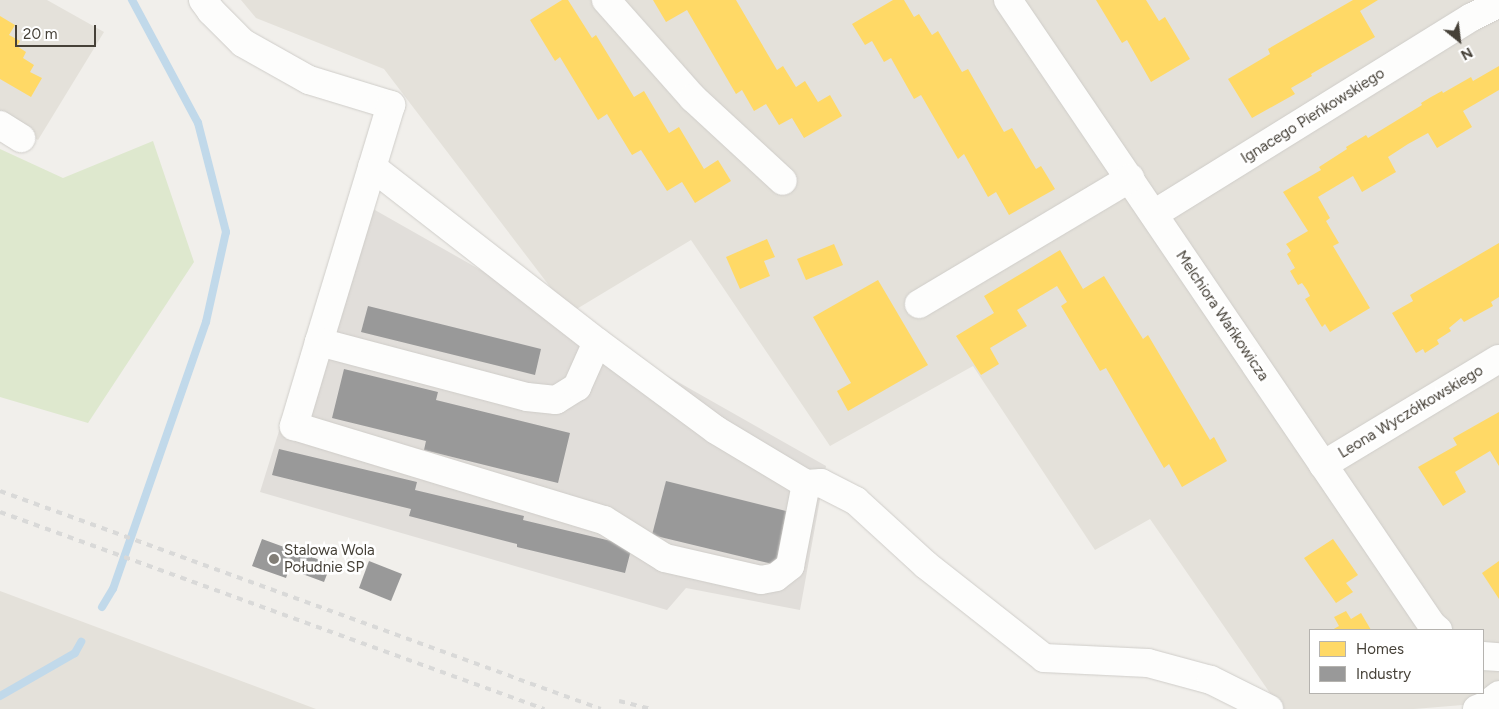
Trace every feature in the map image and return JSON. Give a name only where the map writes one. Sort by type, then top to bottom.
[{"type":"street","points":[[203,0],[211,12],[243,43],[309,80],[391,105],[294,426],[604,520],[665,558],[761,580],[776,577],[790,566],[806,484]]},
{"type":"street","points":[[606,0],[692,98],[783,181]]},
{"type":"street","name":"Melchiora Wańkowicza","points":[[1008,0],[1323,465],[1437,629]]},
{"type":"street","name":"Ignacego Pieńkowskiego","points":[[1154,214],[1467,8],[1499,3]]},
{"type":"street","points":[[372,167],[597,342],[716,430],[806,484],[821,483],[856,501],[926,565],[1044,658],[1148,663],[1210,680],[1269,709]]},
{"type":"street","points":[[919,304],[1130,178]]},
{"type":"street","points":[[319,342],[527,398],[556,400],[577,387],[597,342]]},
{"type":"street","name":"Leona Wyczółkowskiego","points":[[1323,465],[1499,358]]},
{"type":"street","points":[[1484,656],[1499,657]]},
{"type":"street","points":[[1477,709],[1485,706],[1499,695]]},
{"type":"shaded area","points":[[0,0],[47,0],[104,32],[38,140],[0,119]]},
{"type":"shaded area","points":[[241,0],[1499,0],[1499,702],[1414,709],[1281,709],[1150,519],[1095,550],[973,366],[830,446],[691,240],[570,313],[384,69],[256,18]]},
{"type":"shaded area","points":[[352,197],[826,466],[800,610],[686,588],[667,610],[260,492]]},
{"type":"shaded area","points":[[0,591],[316,709],[0,709]]},
{"type":"green space","points":[[153,141],[194,262],[88,423],[0,397],[0,149],[63,178]]},
{"type":"building: Homes","points":[[562,0],[568,0],[592,38],[596,35],[634,97],[644,91],[669,133],[679,127],[704,169],[718,160],[731,181],[695,203],[682,182],[667,191],[641,150],[632,155],[607,114],[598,120],[560,57],[555,61],[530,20]]},
{"type":"building: Homes","points":[[653,0],[736,0],[777,70],[783,66],[796,87],[805,81],[818,102],[830,95],[842,116],[804,138],[792,118],[779,125],[766,104],[754,111],[742,90],[736,94],[687,10],[666,22]]},
{"type":"building: Homes","points":[[893,0],[904,0],[914,17],[919,14],[932,35],[938,31],[962,72],[968,69],[1004,132],[1012,128],[1036,169],[1041,166],[1055,189],[1009,215],[996,192],[988,197],[964,154],[958,159],[921,95],[914,99],[891,58],[884,62],[872,41],[865,45],[852,24]]},
{"type":"building: Homes","points":[[1096,0],[1146,0],[1159,21],[1165,17],[1190,59],[1151,82],[1127,40],[1122,43]]},
{"type":"building: Homes","points":[[1353,0],[1378,0],[1360,11],[1375,37],[1311,74],[1312,76],[1291,88],[1295,94],[1252,118],[1228,79],[1270,54],[1268,49]]},
{"type":"building: Homes","points":[[0,16],[15,25],[9,35],[20,41],[17,46],[26,52],[23,58],[34,65],[30,72],[42,78],[31,97],[0,79]]},
{"type":"building: Homes","points":[[1499,66],[1499,90],[1463,111],[1472,127],[1437,148],[1428,133],[1408,144],[1388,157],[1396,172],[1362,192],[1353,176],[1318,197],[1330,218],[1326,221],[1339,243],[1333,246],[1370,308],[1330,332],[1325,324],[1322,327],[1305,299],[1310,296],[1307,290],[1302,283],[1298,285],[1290,271],[1295,268],[1287,254],[1291,251],[1286,244],[1308,231],[1283,192],[1321,170],[1319,167],[1347,149],[1346,147],[1366,135],[1368,138],[1422,105],[1421,103],[1431,97],[1442,91],[1443,93],[1471,77],[1473,81]]},
{"type":"building: Homes","points":[[767,239],[775,257],[764,261],[770,276],[740,289],[726,257]]},
{"type":"building: Homes","points":[[1499,243],[1499,297],[1491,302],[1493,306],[1464,322],[1461,318],[1449,328],[1451,331],[1437,340],[1439,344],[1425,353],[1423,349],[1416,353],[1392,313],[1413,301],[1410,295]]},
{"type":"building: Homes","points":[[834,244],[843,265],[806,280],[797,259]]},
{"type":"building: Homes","points":[[1060,250],[1083,289],[1104,276],[1143,339],[1148,335],[1210,440],[1214,437],[1227,461],[1182,487],[1169,464],[1164,468],[1106,368],[1100,371],[1061,306],[1067,302],[1057,286],[1017,310],[1027,326],[990,348],[999,364],[981,375],[956,336],[994,313],[984,296]]},
{"type":"building: Homes","points":[[878,280],[928,365],[848,411],[837,391],[851,383],[813,317]]},
{"type":"building: Homes","points":[[1499,412],[1499,466],[1490,451],[1455,472],[1466,492],[1443,506],[1418,467],[1457,445],[1453,438]]},
{"type":"building: Homes","points":[[1333,539],[1358,575],[1346,583],[1353,592],[1336,603],[1304,558]]},
{"type":"building: Homes","points":[[1499,561],[1499,599],[1482,573]]},
{"type":"building: Homes","points":[[1346,611],[1351,619],[1361,613],[1370,629],[1334,629],[1339,626],[1334,617]]},
{"type":"building: Industry","points":[[368,306],[541,349],[535,375],[361,332]]},
{"type":"building: Industry","points":[[344,369],[438,392],[436,400],[570,433],[558,483],[424,450],[426,441],[332,418]]},
{"type":"building: Industry","points":[[279,449],[417,482],[415,490],[524,516],[523,520],[632,546],[625,573],[517,547],[517,544],[409,516],[411,509],[272,475]]},
{"type":"building: Industry","points":[[666,481],[794,513],[781,566],[652,535]]},
{"type":"building: Industry","points":[[262,539],[331,564],[324,582],[289,569],[286,578],[252,566]]},
{"type":"building: Industry","points":[[369,561],[402,574],[391,601],[359,588]]},
{"type":"waterway","points":[[102,607],[113,589],[206,322],[226,232],[198,123],[132,0]]},
{"type":"waterway","points":[[0,696],[75,653],[81,642]]},
{"type":"railway","points":[[0,491],[601,709]]},
{"type":"railway","points":[[0,512],[544,709]]},
{"type":"railway","points":[[619,701],[651,709]]},
{"type":"place","name":"Stalowa Wola Południe SP","points":[[274,559]]}]
